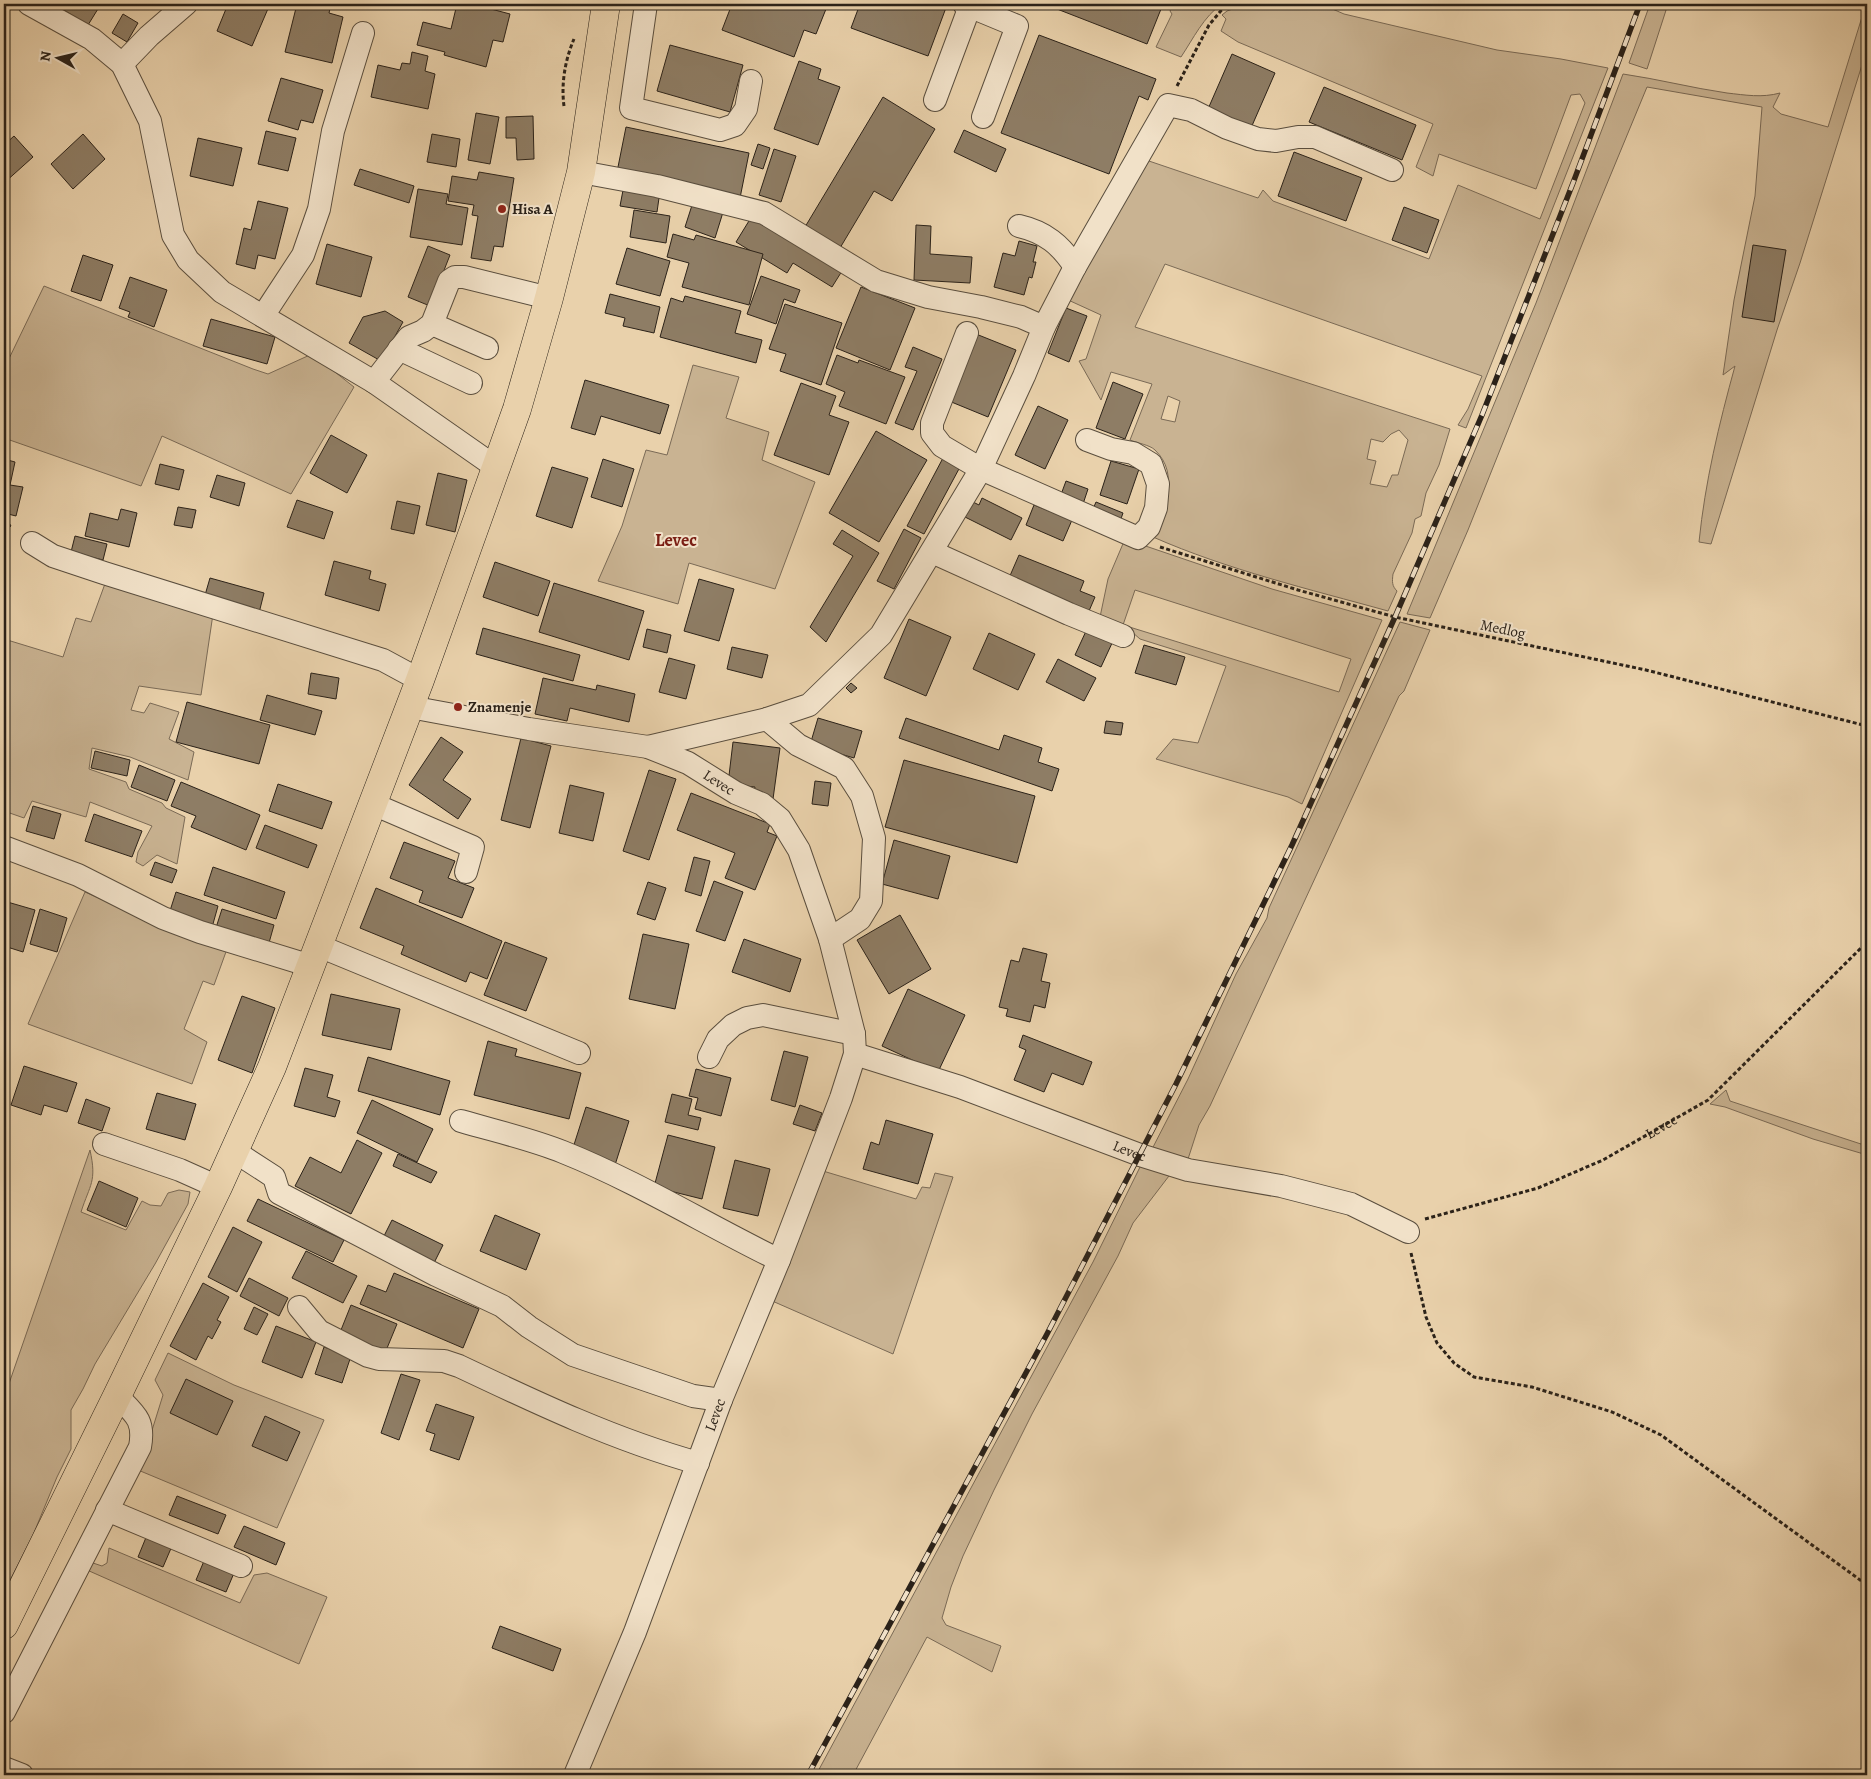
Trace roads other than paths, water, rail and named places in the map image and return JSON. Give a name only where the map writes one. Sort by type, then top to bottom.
[{"type":"main road","points":[[4,1625],[218,1187],[272,1067],[410,707],[518,409],[549,298],[581,172],[606,4]]},
{"type":"street","points":[[29,4],[92,39],[122,64],[150,121],[172,235],[188,260],[222,292],[374,382],[497,468]]},
{"type":"street","points":[[122,64],[149,36],[186,4]]},
{"type":"street","points":[[646,4],[631,108],[720,130],[735,125],[746,108],[751,81]]},
{"type":"street","points":[[935,100],[967,5],[1018,26],[983,117]]},
{"type":"street","points":[[263,316],[303,255],[313,228],[319,209],[333,131],[363,33]]},
{"type":"street","points":[[648,747],[767,719],[809,705],[881,635],[981,469],[1024,376],[1044,327],[1075,267],[1168,105],[1191,110],[1228,128],[1258,139],[1276,140],[1315,137],[1392,170]]},
{"type":"street","points":[[581,172],[657,186],[764,213],[876,281],[928,297],[1021,317],[1044,327]]},
{"type":"street","points":[[1019,226],[1047,236],[1066,253],[1075,267]]},
{"type":"street","points":[[374,382],[409,337],[423,331],[432,324],[449,281],[455,277],[464,277],[549,298]]},
{"type":"street","points":[[432,324],[487,348]]},
{"type":"street","points":[[966,333],[932,423],[932,434],[942,446],[981,469],[1138,538],[1149,527],[1156,508],[1158,484],[1151,464],[1133,453],[1111,449],[1087,440]]},
{"type":"street","points":[[399,349],[471,383]]},
{"type":"street","points":[[32,544],[53,556],[70,562],[202,605],[383,660],[420,680]]},
{"type":"street","points":[[932,552],[1069,614],[1123,636]]},
{"type":"street","name":"Levec","points":[[410,707],[529,729],[648,747],[688,763],[736,793],[762,804],[780,819],[799,850],[830,939],[854,1044],[841,1098],[721,1400],[634,1632],[575,1775]]},
{"type":"street","points":[[767,719],[798,745],[844,768],[862,796],[874,838],[871,901],[860,919],[830,939]]},
{"type":"street","points":[[373,804],[473,847],[466,872]]},
{"type":"street","points":[[4,847],[78,875],[163,918],[200,932],[315,956],[579,1053]]},
{"type":"street","points":[[709,1057],[718,1039],[733,1025],[747,1018],[764,1015],[854,1044]]},
{"type":"street","name":"Levec","points":[[854,1044],[960,1088],[1140,1155],[1188,1170],[1281,1186],[1351,1204],[1408,1232]]},
{"type":"street","points":[[461,1121],[563,1152],[643,1190],[778,1260]]},
{"type":"street","points":[[104,1144],[180,1170],[218,1187]]},
{"type":"street","points":[[234,1151],[274,1177],[278,1193],[436,1275],[502,1306],[529,1327],[573,1355],[693,1396],[721,1400]]},
{"type":"street","points":[[299,1307],[319,1331],[368,1356],[378,1359],[444,1361],[459,1366],[551,1410],[605,1432],[698,1463]]},
{"type":"street","points":[[4,1712],[140,1447],[143,1432],[136,1415],[117,1396]]},
{"type":"street","points":[[107,1510],[241,1566]]},
{"type":"street","points":[[4,1768],[22,1775]]},
{"type":"railway","points":[[808,1775],[1047,1334],[1176,1084],[1292,845],[1395,617],[1482,415],[1573,183],[1640,4]]},
{"type":"place","name":"Hisa A","points":[[502,209]]},
{"type":"place","name":"Znamenje","points":[[458,707]]},
{"type":"district","name":"Levec","points":[[676,540]]}]
